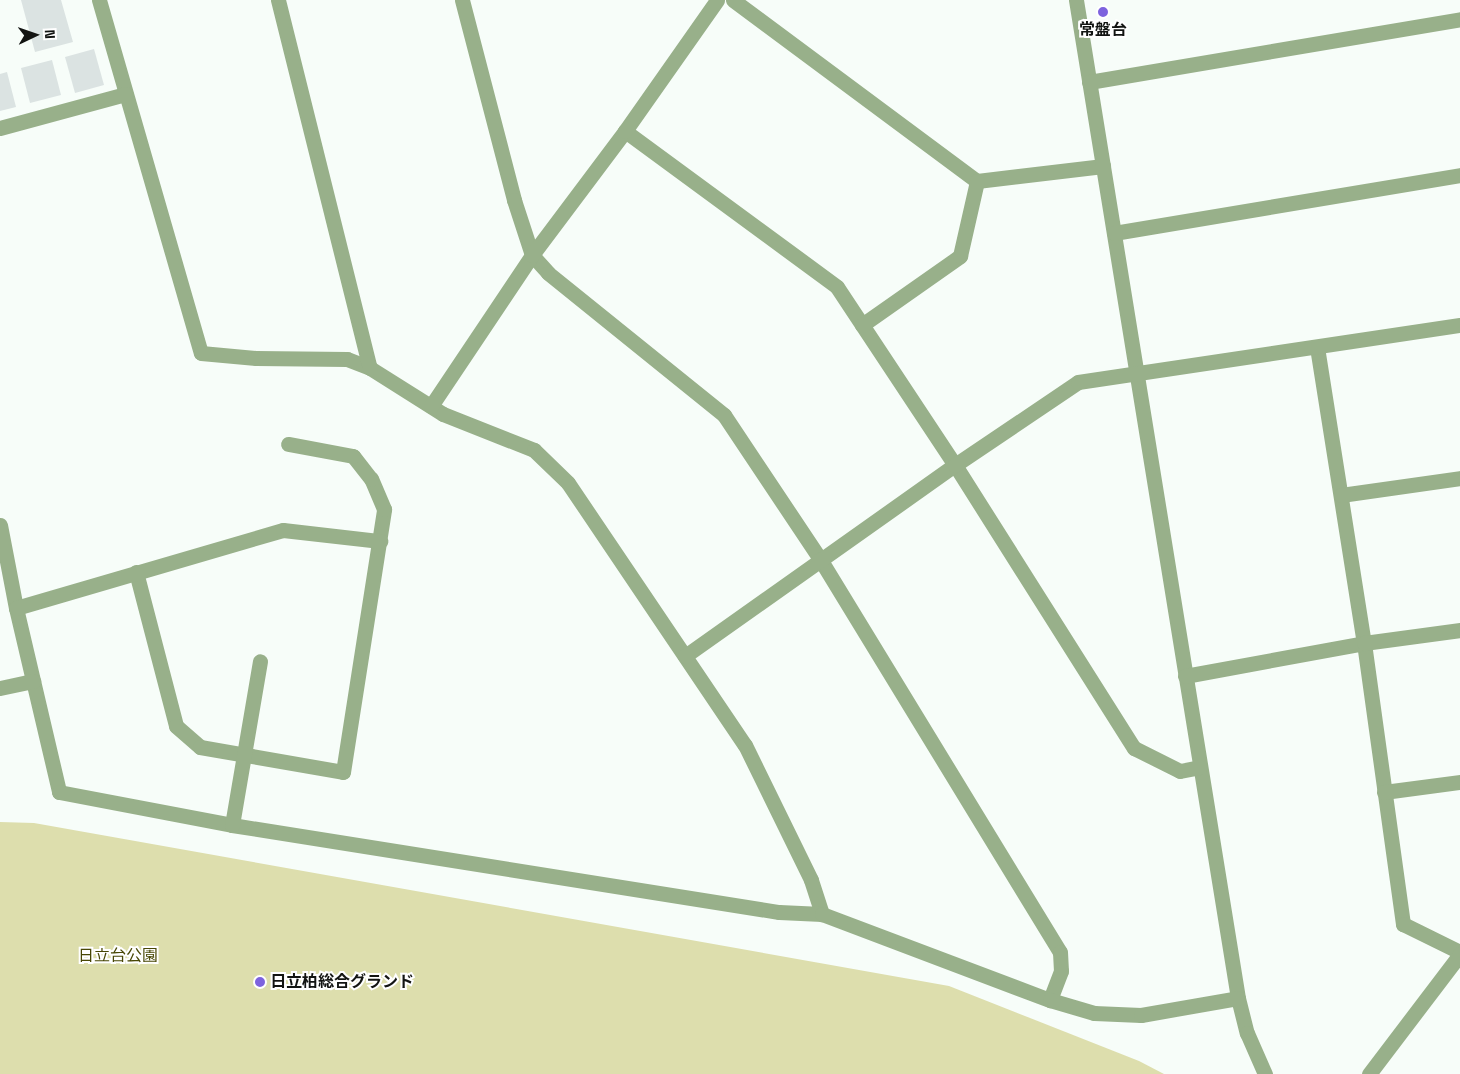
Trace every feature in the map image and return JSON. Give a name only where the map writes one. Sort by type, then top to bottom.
[{"type":"street","points":[[99,0],[201,354],[256,358],[347,359],[370,368],[443,414],[534,450],[568,483],[745,745],[811,880],[822,914]]},
{"type":"street","points":[[278,0],[370,368]]},
{"type":"street","points":[[462,0],[514,200],[532,255],[548,273],[712,403],[724,415],[820,559],[1060,952],[1061,971],[1050,1000]]},
{"type":"street","points":[[431,406],[532,255],[625,131],[717,0]]},
{"type":"street","points":[[733,0],[977,181],[1102,166]]},
{"type":"street","points":[[1076,0],[1238,998],[1247,1033],[1265,1074]]},
{"type":"street","points":[[1089,82],[1460,19]]},
{"type":"street","points":[[0,128],[125,94]]},
{"type":"street","points":[[625,131],[836,287],[955,465],[1134,748],[1180,771],[1200,767]]},
{"type":"street","points":[[1114,233],[1460,175]]},
{"type":"street","points":[[862,325],[960,256],[977,181]]},
{"type":"street","points":[[685,656],[820,559],[1078,382],[1460,325]]},
{"type":"street","points":[[1317,347],[1364,643],[1403,924],[1460,953],[1369,1074]]},
{"type":"street","points":[[136,572],[176,726],[200,747],[344,772],[384,509],[371,479],[353,456],[288,444]]},
{"type":"street","points":[[1341,495],[1460,478]]},
{"type":"street","points":[[0,525],[32,682],[59,792],[232,825],[779,912],[822,914],[1050,1000],[1094,1013],[1141,1015],[1238,998]]},
{"type":"street","points":[[16,608],[283,530],[380,541]]},
{"type":"street","points":[[1185,676],[1364,643],[1460,630]]},
{"type":"street","points":[[232,825],[260,661]]},
{"type":"street","points":[[0,688],[32,682]]},
{"type":"street","points":[[1384,792],[1460,782]]},
{"type":"green space","name":"日立台公園","points":[[0,822],[34,823],[949,986],[1139,1061],[1164,1074],[0,1074]]},
{"type":"building","points":[[21,0],[61,0],[73,42],[35,52]]},
{"type":"building","points":[[94,49],[104,85],[75,93],[65,57]]},
{"type":"building","points":[[52,60],[61,95],[30,103],[21,68]]},
{"type":"building","points":[[7,72],[16,107],[0,111],[0,74]]},
{"type":"place","name":"常盤台","points":[[1103,12]]},
{"type":"place","name":"日立柏総合グランド","points":[[260,982]]}]
